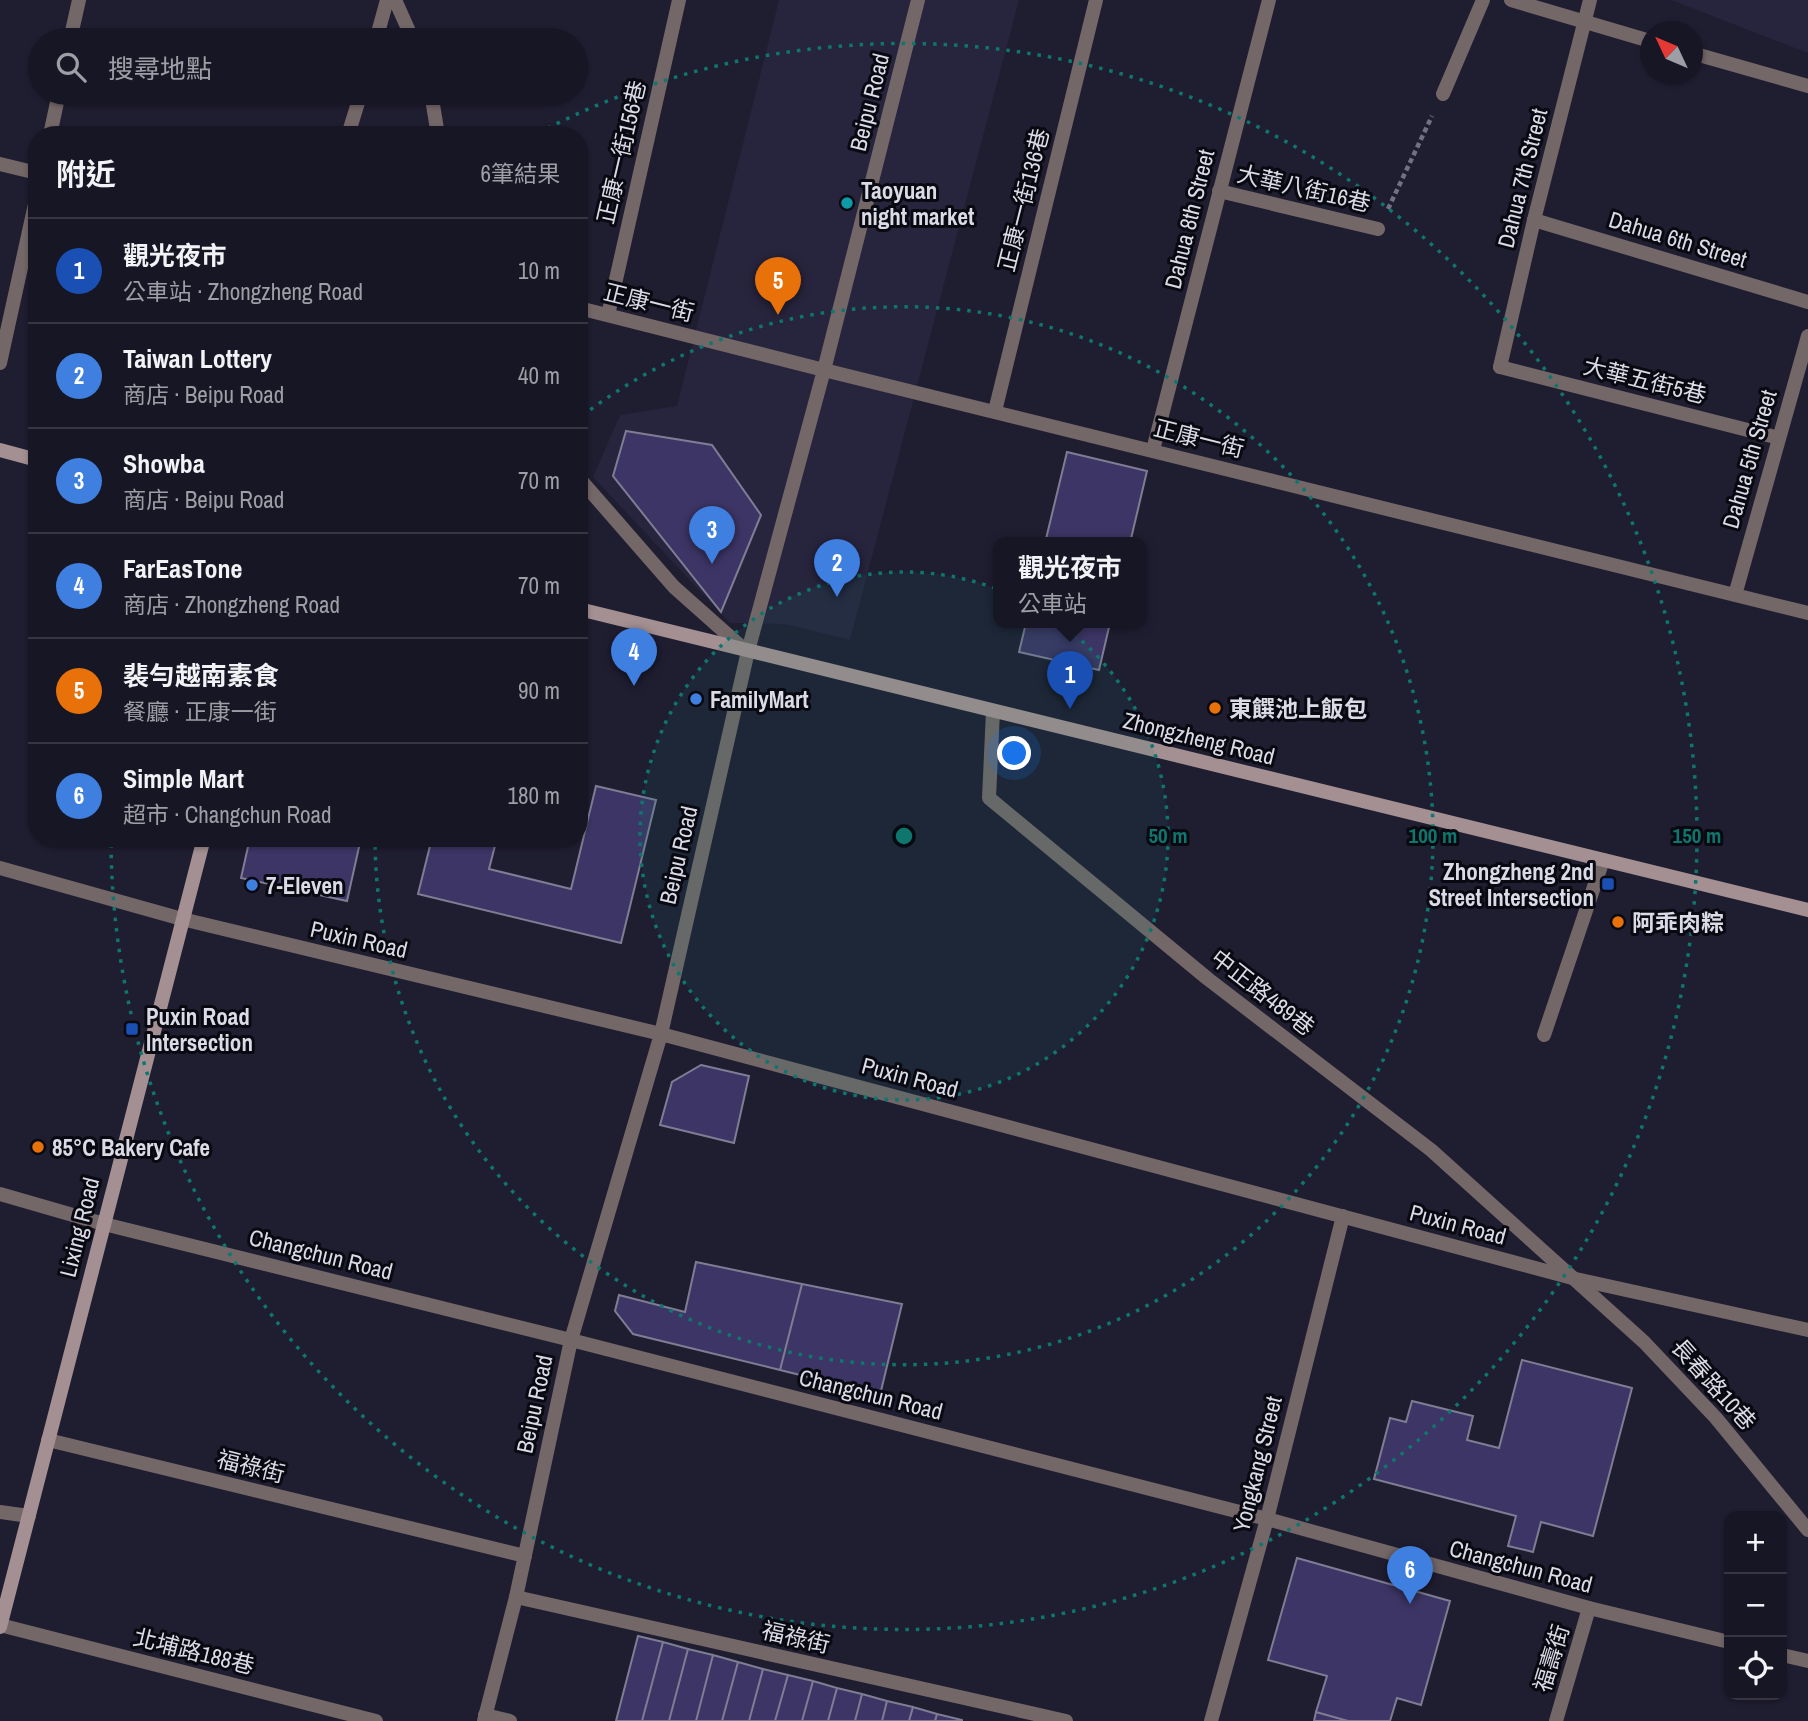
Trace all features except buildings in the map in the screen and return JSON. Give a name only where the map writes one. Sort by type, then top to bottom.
[{"type":"street","points":[[73,28],[79,0]]},
{"type":"street","points":[[379,28],[387,0]]},
{"type":"street","points":[[395,0],[408,28]]},
{"type":"street","name":"正康一街156巷","points":[[608,315],[679,0]]},
{"type":"street","name":"Beipu Road","points":[[484,1718],[516,1597],[571,1340],[660,1034],[748,652],[919,0]]},
{"type":"street","name":"正康一街136巷","points":[[995,411],[1096,0]]},
{"type":"street","name":"Dahua 8th Street","points":[[1153,450],[1269,0]]},
{"type":"street","points":[[1443,94],[1483,0]]},
{"type":"street","points":[[1511,0],[1640,38]]},
{"type":"street","name":"Dahua 7th Street","points":[[1500,367],[1590,0]]},
{"type":"street","points":[[1703,56],[1808,86]]},
{"type":"street","points":[[52,126],[56,105]]},
{"type":"street","points":[[351,126],[357,105]]},
{"type":"street","points":[[433,105],[436,126]]},
{"type":"street","points":[[0,164],[28,171]]},
{"type":"street","name":"大華八街16巷","points":[[1219,191],[1378,229]]},
{"type":"street","name":"Dahua 6th Street","points":[[1534,220],[1808,302]]},
{"type":"street","points":[[0,363],[28,236]]},
{"type":"street","name":"正康一街","points":[[588,310],[1808,613]]},
{"type":"street","name":"Dahua 5th Street","points":[[1735,595],[1808,336]]},
{"type":"street","name":"大華五街5巷","points":[[1500,367],[1779,438]]},
{"type":"street","points":[[0,450],[28,458]]},
{"type":"street","points":[[588,488],[674,587],[748,652]]},
{"type":"street","name":"Zhongzheng Road","points":[[588,611],[1808,910]]},
{"type":"street","name":"中正路489巷","points":[[993,711],[989,798],[1208,979],[1431,1150],[1576,1279]]},
{"type":"street","name":"Lixing Road","points":[[0,1626],[202,847]]},
{"type":"street","points":[[1544,1035],[1603,860]]},
{"type":"street","name":"Puxin Road","points":[[0,868],[182,919],[660,1034],[1576,1279],[1808,1330]]},
{"type":"street","name":"Changchun Road","points":[[0,1194],[104,1224],[571,1340],[1267,1520],[1589,1608],[1724,1641]]},
{"type":"street","name":"Yongkang Street","points":[[1211,1721],[1267,1520],[1343,1216]]},
{"type":"street","name":"長春路10巷","points":[[1576,1279],[1644,1342],[1716,1418],[1808,1530]]},
{"type":"street","name":"福祿街","points":[[48,1440],[525,1556]]},
{"type":"street","points":[[0,1512],[29,1516]]},
{"type":"street","name":"福祿街","points":[[516,1597],[1066,1721]]},
{"type":"street","name":"福壽街","points":[[1556,1721],[1589,1608]]},
{"type":"street","name":"北埔路188巷","points":[[0,1626],[376,1721]]},
{"type":"street","points":[[1787,1656],[1808,1661]]},
{"type":"street","points":[[484,1718],[510,1721]]},
{"type":"path","points":[[1378,229],[1443,94]]},
{"type":"shaded area","name":"Taoyuan night market","points":[[779,0],[1019,0],[850,640],[785,624],[730,623],[593,477],[620,415],[677,406]]},
{"type":"shaded area","points":[[1671,0],[1808,0],[1808,53]]},
{"type":"place","name":"Taoyuan night market","points":[[847,203]]},
{"type":"place","name":"裴勻越南素食","points":[[778,315]]},
{"type":"place","name":"Showba","points":[[712,564]]},
{"type":"place","name":"Taiwan Lottery","points":[[837,597]]},
{"type":"place","name":"FarEasTone","points":[[634,686]]},
{"type":"place","name":"FamilyMart","points":[[696,699]]},
{"type":"place","name":"東饌池上飯包","points":[[1215,708]]},
{"type":"place","name":"觀光夜市","points":[[1070,709]]},
{"type":"place","name":"Zhongzheng 2nd Street Intersection","points":[[1608,884]]},
{"type":"place","name":"7-Eleven","points":[[252,885]]},
{"type":"place","name":"阿乖肉粽","points":[[1618,922]]},
{"type":"place","name":"Puxin Road Intersection","points":[[132,1029]]},
{"type":"place","name":"85°C Bakery Cafe","points":[[38,1147]]},
{"type":"place","name":"Simple Mart","points":[[1410,1604]]}]
